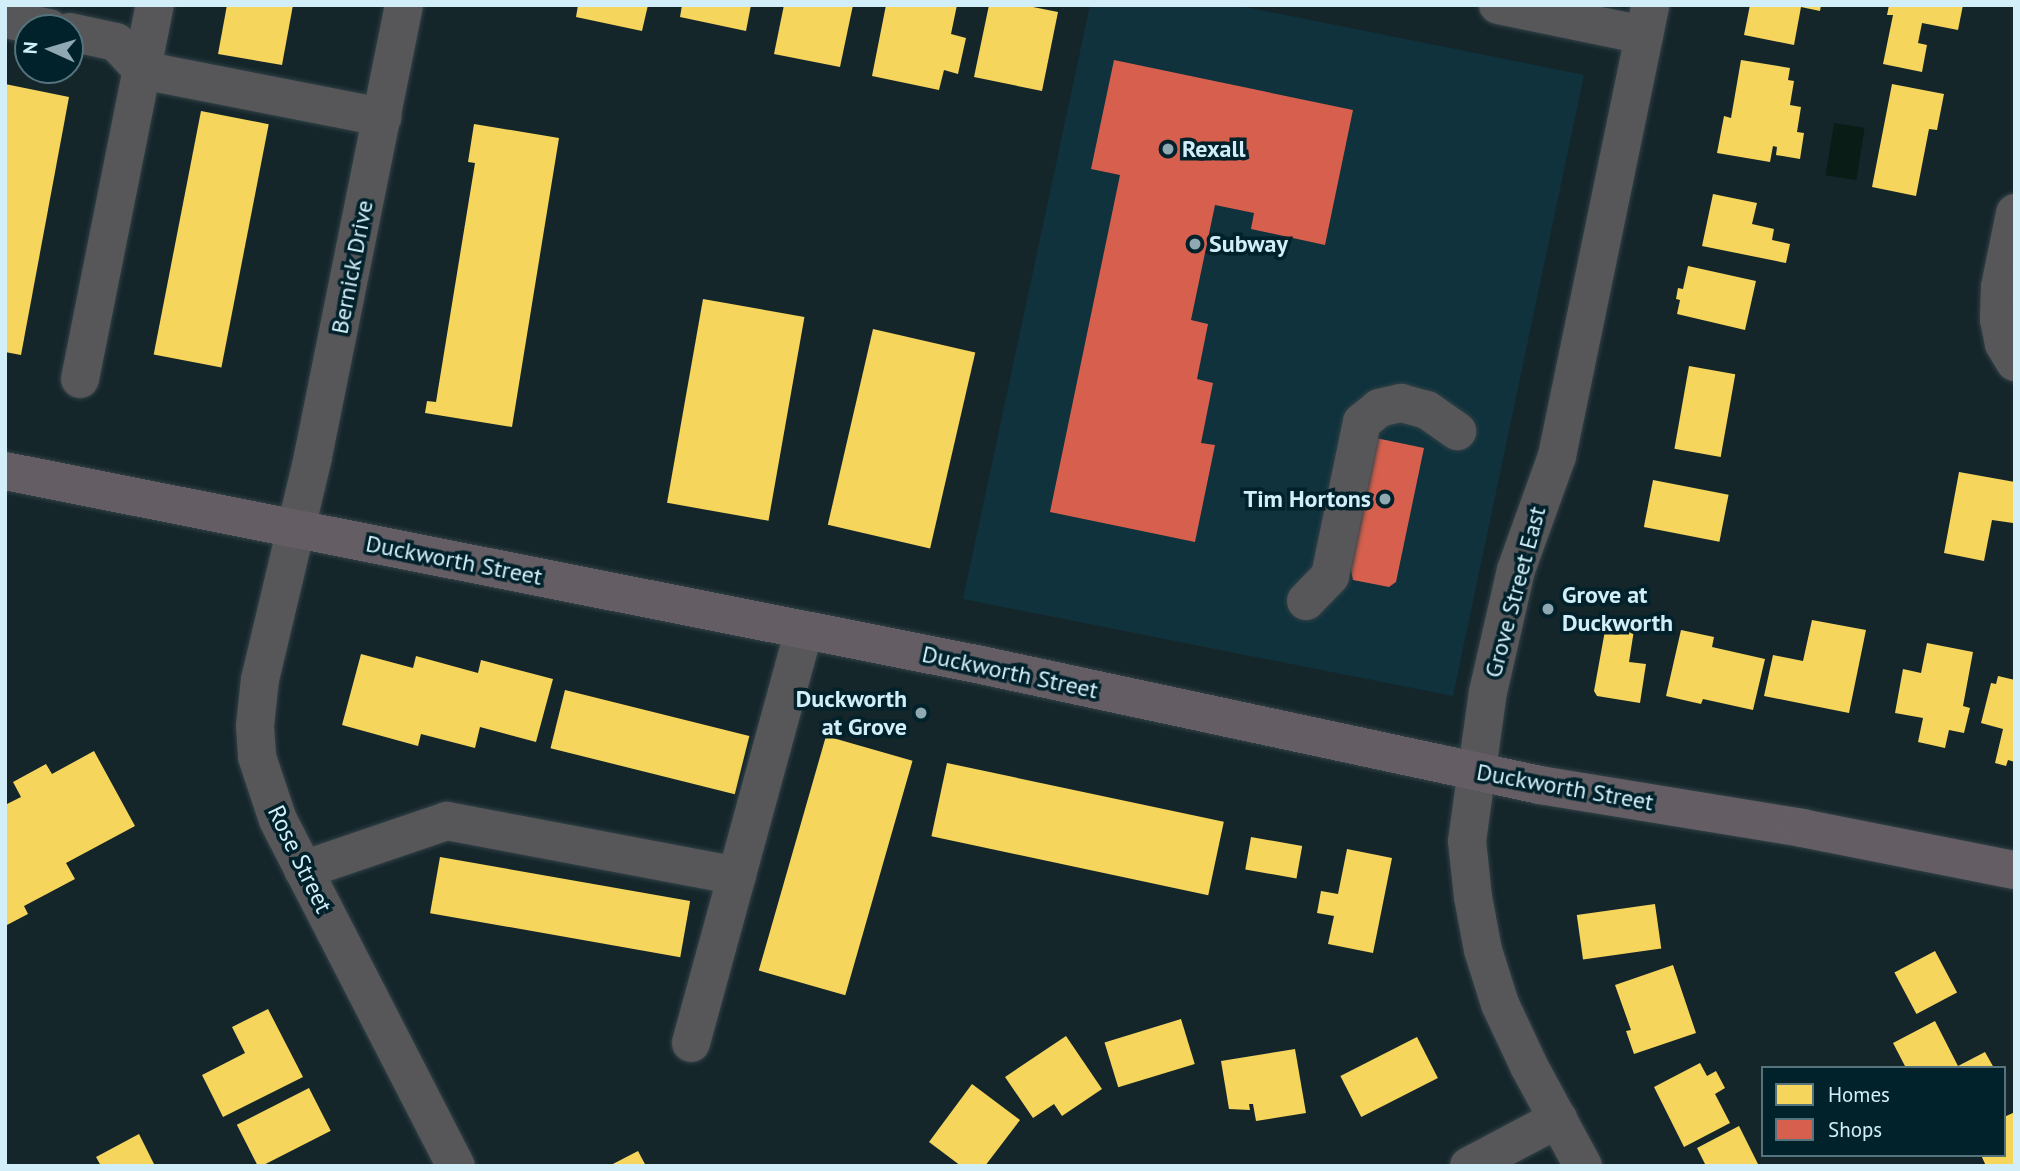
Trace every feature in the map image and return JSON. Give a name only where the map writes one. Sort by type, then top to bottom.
[{"type":"main road","name":"Duckworth Street","points":[[5,471],[804,629],[1539,785],[1802,828],[2015,870]]},
{"type":"street","points":[[80,379],[155,5]]},
{"type":"street","name":"Bernick Drive","points":[[297,529],[404,5]]},
{"type":"street","points":[[1497,5],[1647,20]]},
{"type":"street","name":"Grove Street East","points":[[1583,1166],[1513,1036],[1483,950],[1473,897],[1467,841],[1488,692],[1516,570],[1557,456],[1647,20]]},
{"type":"street","points":[[84,35],[117,42],[142,70],[382,117]]},
{"type":"street","points":[[2015,213],[2000,286],[1999,319],[2004,344],[2015,362]]},
{"type":"street","points":[[1306,601],[1330,576],[1362,422],[1379,408],[1401,403],[1427,410],[1457,431]]},
{"type":"street","name":"Rose Street","points":[[297,529],[260,679],[255,726],[257,757],[266,790],[303,870],[456,1166]]},
{"type":"street","points":[[691,1043],[804,629]]},
{"type":"street","points":[[303,870],[447,821],[737,876]]},
{"type":"street","points":[[1469,1166],[1558,1119]]},
{"type":"shaded area","points":[[1090,5],[1235,5],[1584,75],[1453,696],[963,599]]},
{"type":"shaded area","points":[[1834,123],[1865,128],[1856,180],[1826,175]]},
{"type":"building: Homes","points":[[227,5],[293,5],[282,65],[218,54]]},
{"type":"building: Homes","points":[[578,5],[648,5],[642,31],[576,17]]},
{"type":"building: Homes","points":[[682,5],[751,5],[746,31],[680,17]]},
{"type":"building: Homes","points":[[784,5],[853,5],[840,67],[774,54]]},
{"type":"building: Homes","points":[[886,5],[957,5],[951,34],[966,38],[958,74],[944,70],[939,90],[872,76]]},
{"type":"building: Homes","points":[[989,5],[1023,5],[1058,12],[1042,91],[974,77]]},
{"type":"building: Homes","points":[[1750,5],[1821,5],[1820,11],[1801,7],[1794,45],[1744,35]]},
{"type":"building: Homes","points":[[1889,5],[1963,5],[1958,30],[1922,23],[1918,43],[1927,45],[1922,72],[1883,64],[1893,15],[1887,15]]},
{"type":"building: Homes","points":[[1741,60],[1790,68],[1788,80],[1794,81],[1790,105],[1801,107],[1797,132],[1804,133],[1800,159],[1776,155],[1777,147],[1773,146],[1770,162],[1717,153],[1724,116],[1731,118]]},
{"type":"building: Homes","points":[[5,84],[69,97],[21,355],[5,352]]},
{"type":"building: Homes","points":[[1892,84],[1944,94],[1937,130],[1929,129],[1916,196],[1872,187]]},
{"type":"building: Homes","points":[[201,111],[269,124],[221,368],[154,354]]},
{"type":"building: Homes","points":[[474,124],[559,138],[512,427],[425,413],[427,401],[436,402],[475,163],[468,162]]},
{"type":"building: Homes","points":[[1713,194],[1757,203],[1752,224],[1774,229],[1772,240],[1790,244],[1786,263],[1702,246]]},
{"type":"building: Homes","points":[[1688,266],[1756,281],[1745,330],[1677,314],[1680,300],[1676,299],[1678,288],[1683,289]]},
{"type":"building: Homes","points":[[703,299],[804,317],[768,521],[667,503]]},
{"type":"building: Homes","points":[[873,329],[975,353],[930,548],[828,525]]},
{"type":"building: Homes","points":[[1689,366],[1735,374],[1721,457],[1674,449]]},
{"type":"building: Homes","points":[[1959,472],[2015,482],[2013,523],[1992,520],[1984,561],[1944,553]]},
{"type":"building: Homes","points":[[1653,480],[1729,495],[1719,542],[1644,527]]},
{"type":"building: Homes","points":[[1812,620],[1866,630],[1849,713],[1764,696],[1773,655],[1803,661]]},
{"type":"building: Homes","points":[[1606,625],[1634,630],[1629,662],[1646,664],[1640,703],[1597,696],[1594,691]]},
{"type":"building: Homes","points":[[1681,630],[1714,637],[1712,647],[1765,659],[1753,710],[1703,699],[1701,704],[1666,696]]},
{"type":"building: Homes","points":[[1927,643],[1973,652],[1963,706],[1970,708],[1964,733],[1949,730],[1945,748],[1918,742],[1923,718],[1895,713],[1903,669],[1921,673]]},
{"type":"building: Homes","points":[[361,654],[413,668],[416,656],[478,673],[481,660],[553,679],[536,742],[480,727],[475,748],[421,734],[418,746],[342,725]]},
{"type":"building: Homes","points":[[1998,676],[2015,680],[2015,762],[2008,760],[2006,766],[1995,763],[2003,729],[1981,723],[1991,683],[1996,684]]},
{"type":"building: Homes","points":[[565,690],[749,736],[735,794],[550,748]]},
{"type":"building: Homes","points":[[826,736],[913,761],[845,995],[759,971]]},
{"type":"building: Homes","points":[[94,751],[135,826],[66,863],[75,879],[24,906],[28,914],[5,926],[5,805],[21,797],[13,782],[46,764],[52,774]]},
{"type":"building: Homes","points":[[947,763],[1224,822],[1208,895],[931,836]]},
{"type":"building: Homes","points":[[1251,837],[1302,846],[1296,879],[1245,869]]},
{"type":"building: Homes","points":[[1347,849],[1392,858],[1373,953],[1328,944],[1334,916],[1317,913],[1321,891],[1338,894]]},
{"type":"building: Homes","points":[[440,857],[690,901],[680,957],[430,913]]},
{"type":"building: Homes","points":[[1655,904],[1661,949],[1583,960],[1577,915]]},
{"type":"building: Homes","points":[[1935,951],[1957,992],[1916,1014],[1894,973]]},
{"type":"building: Homes","points":[[1673,965],[1696,1033],[1634,1054],[1626,1031],[1631,1030],[1615,985]]},
{"type":"building: Homes","points":[[268,1009],[303,1077],[223,1117],[202,1075],[245,1053],[232,1027]]},
{"type":"building: Homes","points":[[1181,1019],[1195,1064],[1118,1087],[1104,1042]]},
{"type":"building: Homes","points":[[1935,1021],[1958,1066],[1905,1066],[1893,1043]]},
{"type":"building: Homes","points":[[1066,1036],[1102,1089],[1062,1116],[1054,1104],[1033,1118],[1005,1077]]},
{"type":"building: Homes","points":[[1417,1037],[1438,1078],[1361,1117],[1340,1076]]},
{"type":"building: Homes","points":[[1295,1049],[1306,1113],[1256,1121],[1253,1104],[1249,1104],[1250,1110],[1229,1109],[1221,1061]]},
{"type":"building: Homes","points":[[1985,1052],[1993,1066],[1958,1066]]},
{"type":"building: Homes","points":[[1700,1063],[1707,1076],[1716,1071],[1725,1088],[1715,1094],[1730,1123],[1684,1147],[1654,1087]]},
{"type":"building: Homes","points":[[972,1084],[1020,1120],[985,1166],[961,1166],[929,1142]]},
{"type":"building: Homes","points":[[309,1088],[331,1131],[258,1166],[237,1125]]},
{"type":"building: Homes","points":[[2015,1112],[2015,1166],[1986,1166],[1982,1157],[2006,1157],[2006,1116]]},
{"type":"building: Homes","points":[[1739,1126],[1759,1166],[1706,1166],[1697,1148]]},
{"type":"building: Homes","points":[[139,1134],[155,1166],[101,1166],[96,1157]]},
{"type":"building: Homes","points":[[638,1151],[646,1166],[609,1166]]},
{"type":"building: Shops","points":[[1114,60],[1353,110],[1325,245],[1251,229],[1254,213],[1215,205],[1191,320],[1208,324],[1197,379],[1213,383],[1201,443],[1215,445],[1195,542],[1050,512],[1120,175],[1091,169]]},
{"type":"building: Shops","name":"Tim Hortons","points":[[1371,437],[1424,448],[1396,582],[1389,587],[1353,580],[1347,551]]},
{"type":"place","name":"Rexall","points":[[1168,149]]},
{"type":"place","name":"Subway","points":[[1195,244]]},
{"type":"place","name":"Tim Hortons","points":[[1385,499]]},
{"type":"place","name":"Grove at Duckworth","points":[[1548,609]]},
{"type":"place","name":"Duckworth at Grove","points":[[921,713]]}]
